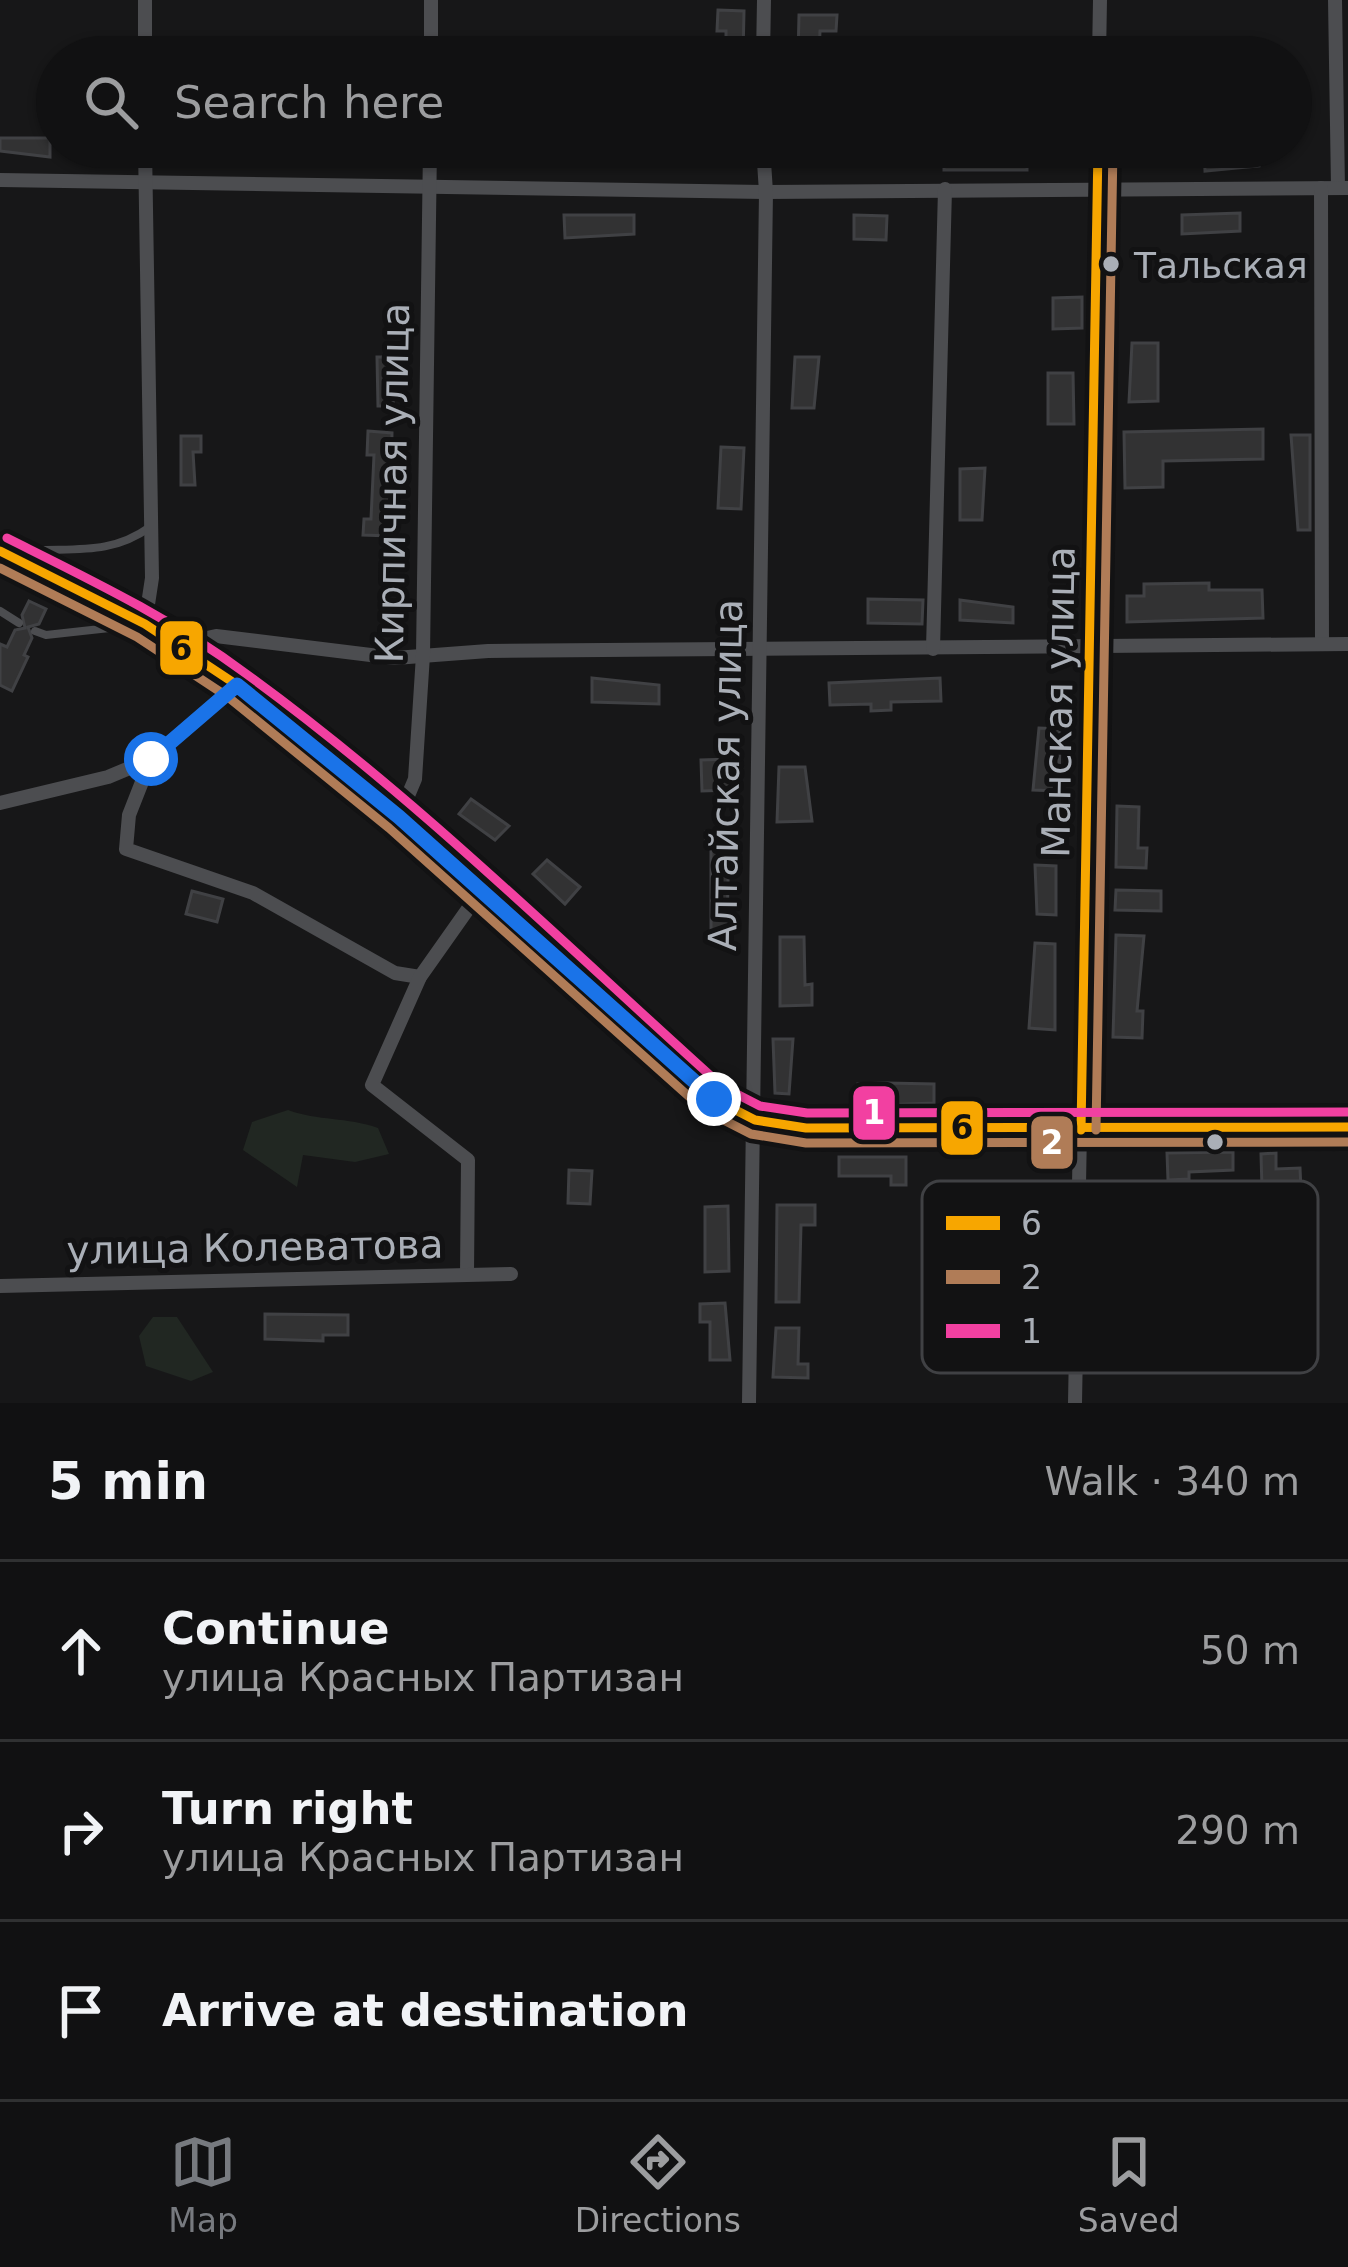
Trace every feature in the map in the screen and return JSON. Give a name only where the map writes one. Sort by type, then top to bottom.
[{"type":"main road","points":[[3,552],[145,624],[237,685],[399,817],[691,1081],[754,1120],[806,1128],[1348,1127]]},
{"type":"street","points":[[145,0],[145,36]]},
{"type":"street","points":[[430,36],[431,0]]},
{"type":"street","points":[[763,36],[764,0]]},
{"type":"street","points":[[1099,36],[1100,0]]},
{"type":"street","points":[[0,180],[766,192],[1343,188],[1335,0]]},
{"type":"street","points":[[145,168],[152,578],[145,624]]},
{"type":"street","name":"Кирпичная улица","points":[[399,817],[415,779],[423,656],[429,168]]},
{"type":"street","name":"Алтайская улица","points":[[749,1403],[764,168]]},
{"type":"street","name":"Манская улица","points":[[1081,1181],[1098,168]]},
{"type":"street","points":[[1322,188],[1322,644]]},
{"type":"street","points":[[933,649],[945,190]]},
{"type":"street","points":[[180,644],[216,636],[310,652],[423,656],[1348,644]]},
{"type":"street","points":[[0,803],[108,777],[151,759],[237,685]]},
{"type":"street","points":[[151,759],[129,815],[126,849],[253,893],[395,973],[420,977]]},
{"type":"street","points":[[467,1274],[468,1160],[372,1085],[420,977],[480,892]]},
{"type":"street","name":"улица Колеватова","points":[[0,1286],[511,1274]]},
{"type":"street","name":"Манская улица","points":[[1076,1403],[1077,1373]]},
{"type":"lane","points":[[3,552],[57,547],[106,550],[126,544],[151,526]]},
{"type":"lane","points":[[0,611],[19,623]]},
{"type":"lane","points":[[35,631],[46,635],[145,624]]},
{"type":"shaded area","points":[[288,1110],[378,1128],[389,1154],[355,1162],[303,1155],[297,1187],[243,1150],[252,1122]]},
{"type":"shaded area","points":[[153,1317],[177,1317],[213,1372],[191,1381],[146,1366],[139,1336]]},
{"type":"building","points":[[718,10],[744,11],[743,36],[717,31]]},
{"type":"building","points":[[799,15],[837,15],[836,31],[798,36]]},
{"type":"building","points":[[0,138],[36,138],[36,155],[0,151]]},
{"type":"building","points":[[944,168],[1027,168],[1027,170]]},
{"type":"building","points":[[1240,213],[1240,231],[1182,234],[1182,215]]},
{"type":"building","points":[[564,215],[634,215],[634,234],[565,238]]},
{"type":"building","points":[[854,215],[887,216],[886,240],[854,239]]},
{"type":"building","points":[[1082,297],[1082,328],[1053,329],[1053,298]]},
{"type":"building","points":[[1132,343],[1158,343],[1158,401],[1129,402]]},
{"type":"building","points":[[377,357],[395,357],[393,406],[378,406]]},
{"type":"building","points":[[795,357],[819,357],[814,408],[792,408]]},
{"type":"building","points":[[1048,373],[1073,373],[1074,424],[1048,424]]},
{"type":"building","points":[[1263,429],[1263,459],[1163,461],[1163,487],[1125,488],[1124,432]]},
{"type":"building","points":[[368,431],[392,433],[390,536],[363,535],[364,519],[371,519],[374,455],[367,455]]},
{"type":"building","points":[[1291,435],[1310,435],[1310,530],[1298,530]]},
{"type":"building","points":[[181,436],[201,436],[201,452],[193,452],[195,485],[181,485]]},
{"type":"building","points":[[721,447],[744,448],[741,509],[718,508]]},
{"type":"building","points":[[985,468],[982,520],[960,520],[960,469]]},
{"type":"building","points":[[1209,583],[1209,590],[1262,590],[1263,618],[1127,622],[1127,596],[1144,596],[1144,584]]},
{"type":"building","points":[[868,599],[923,600],[922,624],[868,623]]},
{"type":"building","points":[[960,600],[1013,607],[1013,623],[960,620]]},
{"type":"building","points":[[29,601],[46,609],[39,624],[28,627],[32,638],[24,655],[28,657],[12,691],[0,685],[0,644],[7,647],[15,630],[25,628],[22,615]]},
{"type":"building","points":[[592,678],[659,685],[659,704],[592,702]]},
{"type":"building","points":[[940,678],[941,701],[891,702],[891,710],[871,711],[871,704],[830,705],[829,683]]},
{"type":"building","points":[[1039,728],[1060,729],[1059,791],[1033,790]]},
{"type":"building","points":[[731,759],[732,790],[702,791],[701,760]]},
{"type":"building","points":[[779,767],[805,767],[812,821],[777,822]]},
{"type":"building","points":[[471,799],[509,826],[495,840],[459,814]]},
{"type":"building","points":[[1117,806],[1139,807],[1138,848],[1147,848],[1146,868],[1116,867]]},
{"type":"building","points":[[729,831],[727,931],[711,931],[711,847],[706,847],[706,832]]},
{"type":"building","points":[[547,860],[580,887],[565,904],[533,874]]},
{"type":"building","points":[[1035,865],[1056,866],[1056,915],[1037,914]]},
{"type":"building","points":[[1116,890],[1161,891],[1161,911],[1115,910]]},
{"type":"building","points":[[192,891],[223,899],[217,922],[186,914]]},
{"type":"building","points":[[1116,935],[1144,936],[1137,1011],[1143,1011],[1142,1038],[1113,1037]]},
{"type":"building","points":[[780,937],[804,937],[805,985],[812,984],[812,1005],[780,1006]]},
{"type":"building","points":[[1035,943],[1055,944],[1055,1030],[1029,1028]]},
{"type":"building","points":[[773,1039],[793,1039],[789,1094],[775,1093]]},
{"type":"building","points":[[858,1084],[934,1084],[934,1103],[858,1106]]},
{"type":"building","points":[[1233,1152],[1233,1170],[1189,1172],[1189,1179],[1168,1180],[1167,1153]]},
{"type":"building","points":[[1276,1153],[1276,1169],[1300,1168],[1301,1181],[1262,1181],[1261,1154]]},
{"type":"building","points":[[839,1157],[906,1157],[906,1185],[891,1185],[891,1176],[839,1176]]},
{"type":"building","points":[[569,1170],[592,1171],[590,1204],[568,1203]]},
{"type":"building","points":[[777,1205],[815,1205],[815,1225],[801,1225],[799,1302],[776,1302]]},
{"type":"building","points":[[728,1206],[729,1271],[705,1272],[705,1207]]},
{"type":"building","points":[[725,1303],[730,1360],[710,1360],[710,1322],[700,1322],[700,1304]]},
{"type":"building","points":[[265,1314],[348,1315],[348,1335],[323,1335],[323,1341],[265,1339]]},
{"type":"building","points":[[776,1328],[799,1328],[798,1364],[808,1364],[808,1378],[773,1377]]},
{"type":"transit line","name":"6","points":[[1081,1130],[1098,168]]},
{"type":"transit line","name":"2","points":[[1096,1130],[1113,168]]},
{"type":"transit line","name":"1","points":[[7,538],[188,634],[308,720],[489,874],[723,1087],[760,1106],[807,1113],[1348,1112]]},
{"type":"transit line","name":"6","points":[[0,551],[145,624],[237,685],[399,817],[714,1099],[755,1120],[806,1128],[1348,1127]]},
{"type":"transit line","name":"2","points":[[0,568],[137,637],[228,697],[389,828],[704,1110],[751,1134],[806,1143],[1348,1142]]},
{"type":"place","name":"Тальская","points":[[1111,264]]},
{"type":"route","points":[[151,759],[237,685],[399,817],[714,1099]]}]
